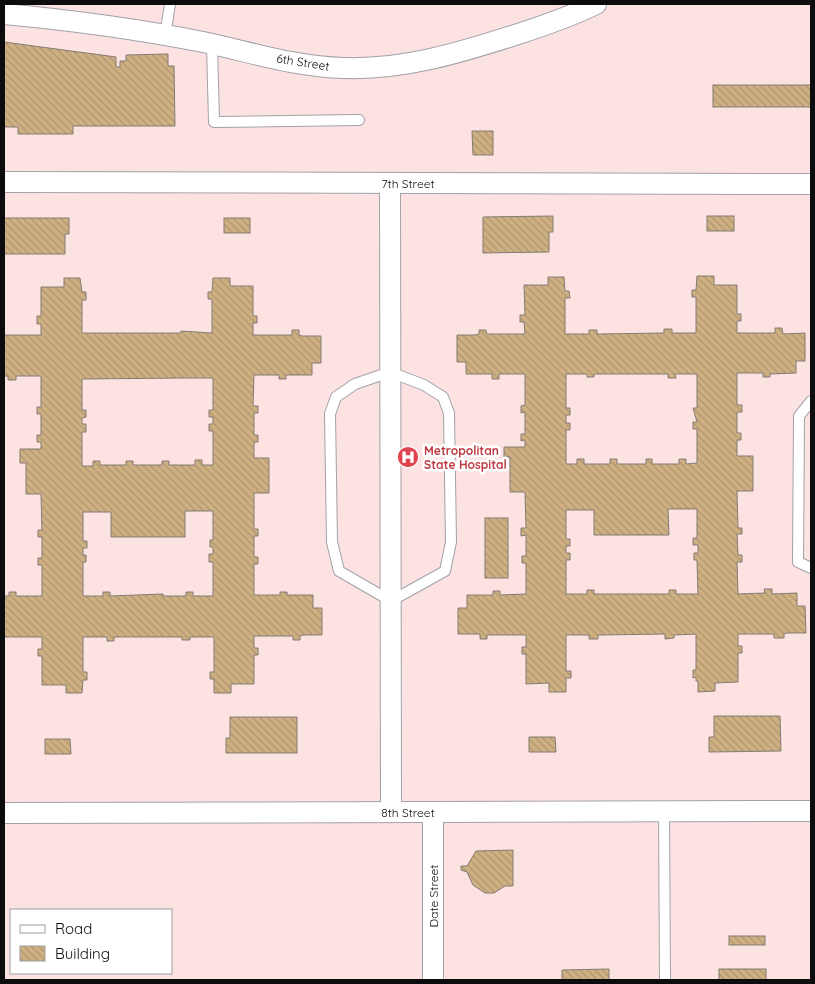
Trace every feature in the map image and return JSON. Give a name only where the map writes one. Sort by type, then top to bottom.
[{"type":"street","name":"6th Street","points":[[5,10],[165,36],[304,65],[345,68],[387,67],[453,55],[572,16],[596,4]]},
{"type":"street","name":"7th Street","points":[[4,182],[811,184]]},
{"type":"street","points":[[390,183],[391,812]]},
{"type":"street","name":"8th Street","points":[[4,813],[811,811]]},
{"type":"street","name":"Date Street","points":[[433,812],[433,980]]},
{"type":"lane","points":[[165,36],[170,4]]},
{"type":"lane","points":[[212,45],[214,122],[359,120]]},
{"type":"lane","points":[[390,372],[424,385],[443,397],[450,413],[451,542],[444,571],[391,601],[339,571],[332,542],[330,414],[336,397],[355,384],[390,372]]},
{"type":"lane","points":[[811,401],[799,416],[798,562],[811,568]]},
{"type":"lane","points":[[664,811],[665,980]]},
{"type":"shaded area","name":"Metropolitan State Hospital","points":[[4,4],[811,4],[811,980],[4,980]]},
{"type":"building","points":[[4,42],[116,57],[116,67],[120,67],[120,61],[126,61],[126,55],[168,54],[168,66],[174,66],[175,126],[73,126],[73,134],[18,134],[18,127],[4,127]]},
{"type":"building","points":[[713,85],[811,85],[811,107],[713,107]]},
{"type":"building","points":[[472,131],[493,131],[493,155],[473,155]]},
{"type":"building","points":[[553,216],[553,232],[549,232],[549,252],[483,253],[483,217]]},
{"type":"building","points":[[707,216],[734,216],[734,231],[707,231]]},
{"type":"building","points":[[4,218],[69,218],[69,234],[65,234],[65,254],[4,254]]},
{"type":"building","points":[[224,218],[250,218],[250,233],[224,233]]},
{"type":"building","points":[[697,276],[714,276],[714,285],[737,285],[737,314],[741,314],[741,321],[737,321],[737,333],[775,333],[775,328],[782,328],[783,334],[805,333],[805,361],[796,361],[796,373],[770,374],[770,377],[763,377],[763,373],[737,373],[737,405],[742,405],[742,412],[737,412],[737,433],[741,433],[741,440],[737,440],[737,456],[753,456],[753,491],[737,491],[738,528],[742,528],[742,534],[737,534],[738,555],[742,555],[742,562],[737,562],[738,594],[765,593],[764,589],[772,589],[772,594],[797,593],[797,606],[805,606],[806,633],[787,633],[784,634],[784,638],[774,638],[774,634],[738,634],[738,646],[742,646],[742,653],[738,653],[738,682],[715,683],[715,691],[698,692],[698,681],[696,681],[696,677],[693,678],[693,670],[696,670],[696,634],[674,635],[674,638],[665,639],[665,634],[598,635],[598,639],[589,639],[589,635],[566,635],[566,671],[571,671],[571,678],[566,678],[566,692],[549,692],[549,683],[526,684],[526,654],[522,654],[522,647],[526,647],[526,635],[487,635],[487,639],[480,639],[480,634],[458,634],[458,608],[467,608],[467,595],[493,595],[493,591],[500,591],[500,595],[526,594],[526,563],[522,563],[522,556],[526,556],[526,535],[521,536],[521,528],[526,528],[525,492],[510,492],[510,457],[504,457],[504,447],[525,447],[525,440],[521,441],[521,434],[525,434],[525,412],[521,413],[521,406],[525,405],[525,374],[499,374],[499,379],[492,379],[492,374],[466,374],[466,362],[457,362],[457,335],[475,335],[479,334],[479,330],[486,330],[487,334],[525,334],[524,322],[520,322],[520,315],[525,315],[524,285],[548,285],[548,277],[564,277],[565,291],[569,291],[570,298],[565,298],[565,334],[589,334],[589,330],[597,330],[597,334],[664,333],[664,329],[672,329],[672,333],[696,333],[696,297],[692,297],[692,290],[696,290]],"holes":[[[566,374],[587,374],[587,377],[594,377],[594,374],[668,374],[668,378],[676,378],[675,374],[697,374],[697,408],[693,408],[697,422],[693,422],[693,429],[697,429],[697,463],[686,464],[686,459],[679,459],[679,464],[652,464],[652,459],[646,459],[646,464],[617,464],[617,459],[610,459],[610,464],[584,464],[584,459],[577,459],[577,464],[566,464],[566,430],[570,430],[570,423],[566,423],[566,415],[570,415],[570,408],[566,408]],[[668,509],[697,509],[697,538],[693,538],[693,545],[698,545],[698,553],[694,553],[694,560],[697,560],[698,594],[676,594],[676,590],[669,590],[669,594],[594,594],[594,590],[587,590],[587,594],[566,594],[566,560],[570,560],[570,553],[566,553],[566,546],[570,546],[570,539],[566,539],[566,510],[594,510],[594,535],[669,535]]]},
{"type":"building","points":[[64,278],[80,278],[82,292],[86,292],[86,300],[82,300],[82,333],[181,333],[181,331],[212,333],[212,299],[208,299],[208,292],[212,292],[213,278],[230,278],[230,286],[253,286],[253,316],[257,316],[257,323],[253,323],[253,335],[292,335],[292,330],[299,330],[299,335],[302,336],[321,336],[321,363],[312,363],[312,375],[286,375],[286,379],[279,379],[279,375],[254,375],[253,406],[258,406],[258,413],[254,413],[254,435],[258,435],[258,442],[254,442],[254,458],[269,458],[269,493],[254,493],[254,529],[258,529],[258,536],[254,536],[254,557],[258,557],[258,564],[254,564],[254,595],[280,595],[280,592],[287,592],[287,595],[313,595],[313,608],[322,608],[322,635],[303,635],[300,636],[300,640],[293,640],[293,636],[254,636],[254,648],[258,648],[258,655],[254,655],[254,684],[231,684],[231,693],[214,693],[214,679],[210,679],[210,672],[214,672],[214,637],[190,637],[190,640],[182,640],[182,637],[114,637],[114,641],[107,641],[107,637],[83,637],[83,672],[87,672],[87,680],[83,680],[82,693],[66,693],[66,685],[42,685],[42,656],[38,656],[38,649],[42,649],[42,637],[4,637],[4,596],[9,596],[9,592],[16,592],[16,596],[42,596],[42,565],[38,565],[38,558],[42,558],[42,537],[38,537],[38,530],[42,530],[41,494],[26,494],[26,463],[20,463],[20,449],[41,449],[41,442],[37,442],[37,435],[41,435],[41,414],[37,414],[37,407],[41,407],[41,376],[16,376],[16,380],[8,380],[8,376],[4,376],[4,335],[41,335],[41,324],[37,324],[37,316],[41,316],[41,287],[64,287]],"holes":[[[213,378],[213,410],[209,410],[209,417],[213,417],[213,424],[209,424],[209,431],[213,431],[213,465],[202,465],[202,460],[195,460],[195,465],[169,465],[169,461],[162,461],[162,465],[133,465],[133,461],[126,461],[126,465],[100,465],[100,461],[93,461],[93,466],[82,466],[82,432],[86,432],[86,424],[82,424],[82,418],[86,417],[86,410],[82,410],[82,379]],[[185,511],[213,511],[213,540],[210,540],[213,554],[209,554],[209,562],[213,562],[213,596],[193,596],[193,592],[186,592],[186,596],[163,596],[163,594],[110,596],[110,592],[103,592],[103,596],[83,596],[83,562],[86,562],[83,548],[87,548],[87,541],[83,541],[83,512],[111,512],[111,537],[185,537]]]},
{"type":"building","points":[[485,518],[508,518],[508,578],[485,578]]},
{"type":"building","points":[[714,716],[780,716],[781,751],[709,752],[709,737],[714,737]]},
{"type":"building","points":[[230,717],[297,717],[297,753],[226,753],[226,738],[230,738]]},
{"type":"building","points":[[529,737],[555,737],[556,752],[529,752]]},
{"type":"building","points":[[45,739],[70,739],[71,754],[45,754]]},
{"type":"building","points":[[513,850],[513,886],[505,886],[494,893],[485,893],[473,885],[467,872],[461,870],[461,866],[467,866],[476,851]]},
{"type":"building","points":[[729,936],[765,936],[765,945],[729,945]]},
{"type":"building","points":[[609,969],[609,980],[562,980],[562,970]]},
{"type":"building","points":[[719,969],[766,969],[766,980],[719,980]]},
{"type":"place","name":"Metropolitan State Hospital","points":[[408,457]]}]
